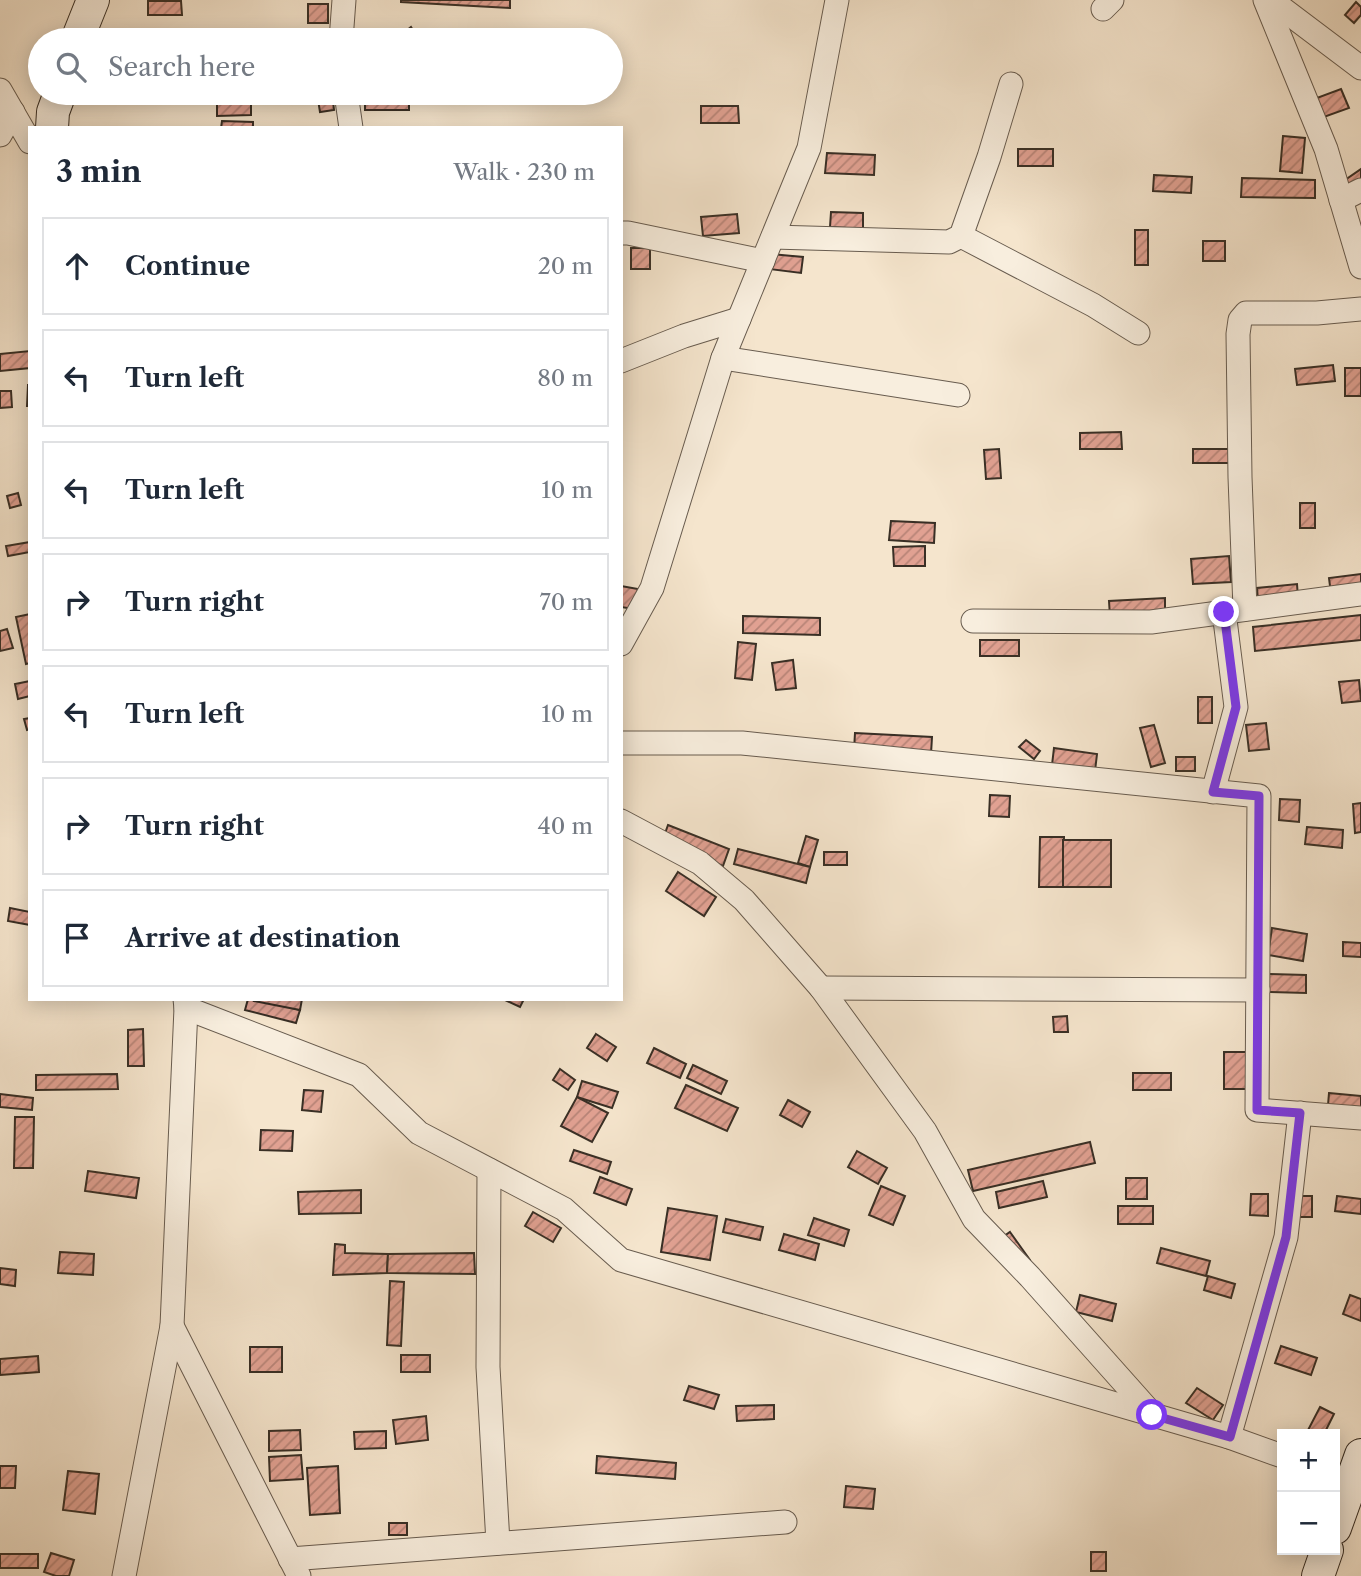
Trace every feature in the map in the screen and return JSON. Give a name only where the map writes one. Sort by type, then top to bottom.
[{"type":"street","points":[[82,28],[93,0]]},
{"type":"street","points":[[342,28],[344,0]]},
{"type":"street","points":[[623,640],[652,589],[723,359],[809,148],[837,0]]},
{"type":"street","points":[[1265,0],[1326,149],[1351,195],[1361,267]]},
{"type":"street","points":[[1271,0],[1361,68]]},
{"type":"street","points":[[773,237],[949,242],[961,236],[1011,84]]},
{"type":"street","points":[[0,90],[28,138]]},
{"type":"street","points":[[52,126],[56,105]]},
{"type":"street","points":[[348,105],[351,126]]},
{"type":"street","points":[[0,135],[13,112]]},
{"type":"street","points":[[623,233],[763,261]]},
{"type":"street","points":[[961,236],[1093,305],[1138,333]]},
{"type":"street","points":[[1213,792],[1236,707],[1240,320],[1246,313],[1317,313],[1361,309]]},
{"type":"street","points":[[623,360],[684,336],[740,319]]},
{"type":"street","points":[[723,359],[958,395]]},
{"type":"street","points":[[973,621],[1151,622],[1361,594]]},
{"type":"street","points":[[623,743],[742,743],[1259,796],[1257,1110],[1361,1118]]},
{"type":"street","points":[[623,822],[701,863],[744,900],[821,988],[925,1131],[974,1219],[1030,1277],[1152,1415]]},
{"type":"street","points":[[821,988],[1258,990]]},
{"type":"street","points":[[124,1576],[172,1326],[186,1004],[359,1075],[419,1133],[564,1209],[621,1260],[1230,1437],[1277,1454]]},
{"type":"street","points":[[1230,1437],[1286,1237],[1300,1113]]},
{"type":"street","points":[[489,1170],[488,1367],[498,1544]]},
{"type":"street","points":[[172,1326],[294,1568],[498,1544],[785,1522]]},
{"type":"street","points":[[1340,1512],[1352,1474]]},
{"type":"street","points":[[1318,1576],[1325,1555]]},
{"type":"building","points":[[510,0],[510,8],[401,2]]},
{"type":"building","points":[[148,1],[181,1],[182,15],[148,15]]},
{"type":"building","points":[[1356,2],[1361,7],[1361,15],[1354,23],[1345,15]]},
{"type":"building","points":[[308,4],[328,4],[328,23],[308,23]]},
{"type":"building","points":[[1341,89],[1349,108],[1321,118],[1314,99]]},
{"type":"building","points":[[217,105],[251,105],[251,115],[217,116]]},
{"type":"building","points":[[319,105],[333,105],[334,110],[320,112]]},
{"type":"building","points":[[365,105],[409,105],[409,110],[365,110]]},
{"type":"building","points":[[701,106],[738,106],[739,123],[701,123]]},
{"type":"building","points":[[222,121],[253,122],[253,126],[221,126]]},
{"type":"building","points":[[1283,136],[1305,138],[1302,173],[1280,171]]},
{"type":"building","points":[[1018,149],[1053,149],[1053,166],[1018,166]]},
{"type":"building","points":[[827,153],[875,155],[874,175],[825,173]]},
{"type":"building","points":[[1361,169],[1361,182],[1351,189],[1345,180]]},
{"type":"building","points":[[1154,175],[1192,177],[1191,193],[1153,191]]},
{"type":"building","points":[[1242,178],[1315,180],[1315,198],[1241,197]]},
{"type":"building","points":[[831,212],[863,213],[863,229],[830,227]]},
{"type":"building","points":[[737,214],[739,233],[703,236],[701,217]]},
{"type":"building","points":[[1135,230],[1148,230],[1148,265],[1135,265]]},
{"type":"building","points":[[1203,241],[1225,241],[1225,261],[1203,261]]},
{"type":"building","points":[[631,248],[650,248],[650,269],[631,269]]},
{"type":"building","points":[[771,254],[803,257],[801,273],[769,269]]},
{"type":"building","points":[[28,351],[28,368],[0,371],[0,354]]},
{"type":"building","points":[[1333,365],[1335,381],[1297,385],[1295,369]]},
{"type":"building","points":[[1345,368],[1361,368],[1361,396],[1345,396]]},
{"type":"building","points":[[0,391],[11,391],[12,407],[0,408]]},
{"type":"building","points":[[1121,432],[1122,449],[1080,449],[1080,433]]},
{"type":"building","points":[[999,449],[1001,478],[986,479],[984,450]]},
{"type":"building","points":[[1193,449],[1236,449],[1236,463],[1193,463]]},
{"type":"building","points":[[18,493],[21,505],[10,508],[7,496]]},
{"type":"building","points":[[1300,503],[1315,503],[1315,528],[1300,528]]},
{"type":"building","points":[[891,521],[935,523],[934,543],[889,540]]},
{"type":"building","points":[[28,542],[28,552],[8,556],[6,546]]},
{"type":"building","points":[[925,546],[925,566],[894,566],[893,547]]},
{"type":"building","points":[[1229,556],[1231,582],[1193,584],[1191,559]]},
{"type":"building","points":[[1361,574],[1361,590],[1331,594],[1329,578]]},
{"type":"building","points":[[1297,584],[1298,598],[1258,601],[1257,588]]},
{"type":"building","points":[[623,586],[638,589],[634,609],[623,607]]},
{"type":"building","points":[[1165,598],[1165,614],[1110,617],[1109,601]]},
{"type":"building","points":[[28,614],[26,664],[16,617]]},
{"type":"building","points":[[1361,615],[1361,640],[1255,651],[1253,627]]},
{"type":"building","points":[[743,616],[820,618],[820,635],[743,633]]},
{"type":"building","points":[[7,629],[13,648],[0,651],[0,631]]},
{"type":"building","points":[[980,640],[1019,640],[1019,656],[980,656]]},
{"type":"building","points":[[738,642],[756,644],[752,680],[735,678]]},
{"type":"building","points":[[793,660],[796,688],[776,690],[772,663]]},
{"type":"building","points":[[1359,680],[1361,701],[1342,703],[1339,682]]},
{"type":"building","points":[[28,681],[28,696],[18,699],[15,684]]},
{"type":"building","points":[[1198,697],[1212,697],[1212,723],[1198,723]]},
{"type":"building","points":[[1266,723],[1269,749],[1249,751],[1246,725]]},
{"type":"building","points":[[1154,725],[1165,763],[1151,767],[1140,728]]},
{"type":"building","points":[[855,733],[932,737],[931,754],[854,750]]},
{"type":"building","points":[[1026,740],[1040,751],[1034,759],[1019,747]]},
{"type":"building","points":[[1054,748],[1097,754],[1095,771],[1052,765]]},
{"type":"building","points":[[1176,757],[1195,757],[1195,771],[1176,771]]},
{"type":"building","points":[[990,795],[1010,796],[1009,817],[989,816]]},
{"type":"building","points":[[1280,799],[1300,800],[1299,822],[1279,820]]},
{"type":"building","points":[[1361,803],[1361,832],[1355,833],[1353,804]]},
{"type":"building","points":[[668,825],[729,849],[723,866],[662,842]]},
{"type":"building","points":[[1307,827],[1343,830],[1342,848],[1305,844]]},
{"type":"building","points":[[806,836],[818,840],[810,867],[798,863]]},
{"type":"building","points":[[1040,837],[1064,837],[1063,887],[1039,887]]},
{"type":"building","points":[[1063,840],[1111,840],[1111,887],[1063,887]]},
{"type":"building","points":[[738,849],[810,867],[806,883],[734,864]]},
{"type":"building","points":[[824,852],[847,852],[847,865],[824,865]]},
{"type":"building","points":[[678,872],[716,897],[704,916],[666,891]]},
{"type":"building","points":[[10,908],[28,912],[28,925],[8,921]]},
{"type":"building","points":[[1272,928],[1307,934],[1303,961],[1268,955]]},
{"type":"building","points":[[1343,942],[1361,943],[1361,957],[1343,956]]},
{"type":"building","points":[[1269,974],[1306,975],[1306,993],[1268,992]]},
{"type":"building","points":[[247,1001],[266,1001],[300,1010],[296,1023],[245,1010]]},
{"type":"building","points":[[254,1001],[302,1001],[300,1010]]},
{"type":"building","points":[[507,1001],[523,1001],[520,1007]]},
{"type":"building","points":[[1067,1016],[1068,1032],[1054,1032],[1053,1017]]},
{"type":"building","points":[[143,1029],[144,1066],[128,1066],[128,1030]]},
{"type":"building","points":[[596,1034],[616,1047],[607,1061],[587,1048]]},
{"type":"building","points":[[654,1048],[686,1064],[680,1078],[647,1063]]},
{"type":"building","points":[[1224,1052],[1246,1052],[1246,1089],[1224,1089]]},
{"type":"building","points":[[693,1065],[727,1081],[721,1094],[687,1078]]},
{"type":"building","points":[[560,1069],[575,1080],[568,1090],[553,1080]]},
{"type":"building","points":[[1133,1073],[1171,1073],[1171,1090],[1133,1090]]},
{"type":"building","points":[[117,1074],[118,1089],[36,1090],[36,1075]]},
{"type":"building","points":[[582,1081],[618,1092],[612,1108],[577,1097]]},
{"type":"building","points":[[686,1085],[738,1108],[727,1131],[675,1108]]},
{"type":"building","points":[[304,1090],[323,1091],[321,1112],[302,1110]]},
{"type":"building","points":[[1329,1093],[1361,1096],[1361,1109],[1328,1105]]},
{"type":"building","points":[[0,1094],[33,1098],[32,1110],[0,1107]]},
{"type":"building","points":[[577,1097],[608,1113],[592,1142],[561,1126]]},
{"type":"building","points":[[788,1100],[810,1112],[802,1127],[780,1115]]},
{"type":"building","points":[[15,1117],[34,1117],[33,1168],[14,1168]]},
{"type":"building","points":[[261,1130],[293,1131],[292,1151],[260,1150]]},
{"type":"building","points":[[1090,1142],[1095,1163],[973,1191],[968,1170]]},
{"type":"building","points":[[574,1150],[611,1162],[607,1174],[570,1161]]},
{"type":"building","points":[[857,1151],[887,1168],[878,1184],[848,1167]]},
{"type":"building","points":[[88,1171],[139,1178],[136,1198],[85,1191]]},
{"type":"building","points":[[600,1177],[632,1189],[626,1205],[594,1193]]},
{"type":"building","points":[[1126,1178],[1147,1178],[1147,1199],[1126,1199]]},
{"type":"building","points":[[1043,1181],[1047,1197],[999,1208],[996,1192]]},
{"type":"building","points":[[881,1186],[905,1196],[893,1225],[869,1215]]},
{"type":"building","points":[[361,1190],[361,1213],[299,1214],[298,1192]]},
{"type":"building","points":[[1251,1194],[1268,1194],[1268,1216],[1250,1215]]},
{"type":"building","points":[[1295,1196],[1312,1196],[1312,1217],[1295,1217]]},
{"type":"building","points":[[1337,1196],[1361,1199],[1361,1214],[1335,1211]]},
{"type":"building","points":[[1118,1206],[1153,1206],[1153,1224],[1118,1224]]},
{"type":"building","points":[[668,1208],[717,1216],[710,1260],[661,1252]]},
{"type":"building","points":[[533,1212],[561,1228],[553,1242],[525,1226]]},
{"type":"building","points":[[814,1218],[849,1230],[844,1246],[808,1235]]},
{"type":"building","points":[[726,1219],[763,1227],[760,1240],[723,1232]]},
{"type":"building","points":[[1010,1232],[1030,1260],[1017,1269],[997,1241]]},
{"type":"building","points":[[784,1234],[819,1244],[815,1260],[779,1250]]},
{"type":"building","points":[[335,1244],[345,1245],[345,1253],[388,1254],[387,1273],[333,1275]]},
{"type":"building","points":[[1161,1248],[1210,1261],[1206,1276],[1157,1263]]},
{"type":"building","points":[[60,1252],[94,1254],[93,1275],[58,1273]]},
{"type":"building","points":[[474,1253],[475,1274],[387,1273],[388,1254]]},
{"type":"building","points":[[0,1268],[16,1270],[15,1286],[0,1284]]},
{"type":"building","points":[[1208,1276],[1235,1284],[1231,1298],[1204,1290]]},
{"type":"building","points":[[390,1281],[404,1282],[401,1346],[387,1345]]},
{"type":"building","points":[[1080,1295],[1116,1304],[1112,1321],[1076,1312]]},
{"type":"building","points":[[1350,1295],[1361,1299],[1361,1321],[1343,1314]]},
{"type":"building","points":[[1281,1346],[1317,1358],[1311,1375],[1275,1363]]},
{"type":"building","points":[[250,1347],[282,1347],[282,1372],[250,1372]]},
{"type":"building","points":[[401,1355],[430,1355],[430,1372],[401,1372]]},
{"type":"building","points":[[38,1356],[39,1372],[0,1375],[0,1359]]},
{"type":"building","points":[[689,1386],[719,1395],[714,1409],[684,1400]]},
{"type":"building","points":[[1197,1388],[1223,1405],[1213,1420],[1186,1403]]},
{"type":"building","points":[[774,1405],[774,1419],[737,1421],[736,1406]]},
{"type":"building","points":[[1320,1407],[1334,1414],[1326,1429],[1309,1429]]},
{"type":"building","points":[[426,1416],[428,1440],[396,1444],[393,1420]]},
{"type":"building","points":[[300,1430],[301,1450],[269,1451],[269,1431]]},
{"type":"building","points":[[386,1431],[386,1448],[355,1449],[354,1432]]},
{"type":"building","points":[[301,1455],[303,1479],[270,1481],[269,1457]]},
{"type":"building","points":[[597,1456],[676,1463],[675,1479],[596,1473]]},
{"type":"building","points":[[0,1466],[16,1466],[15,1488],[0,1488]]},
{"type":"building","points":[[338,1466],[340,1513],[310,1515],[307,1468]]},
{"type":"building","points":[[68,1471],[99,1474],[95,1514],[63,1510]]},
{"type":"building","points":[[846,1486],[875,1489],[873,1509],[844,1507]]},
{"type":"building","points":[[389,1523],[407,1523],[407,1535],[389,1535]]},
{"type":"building","points":[[1091,1552],[1106,1552],[1106,1571],[1091,1571]]},
{"type":"building","points":[[51,1553],[74,1560],[69,1576],[44,1572]]},
{"type":"building","points":[[0,1554],[38,1554],[38,1568],[0,1568]]},
{"type":"route","points":[[1152,1415],[1230,1437],[1286,1237],[1300,1113],[1257,1110],[1259,796],[1213,792],[1236,707],[1224,612]]}]
